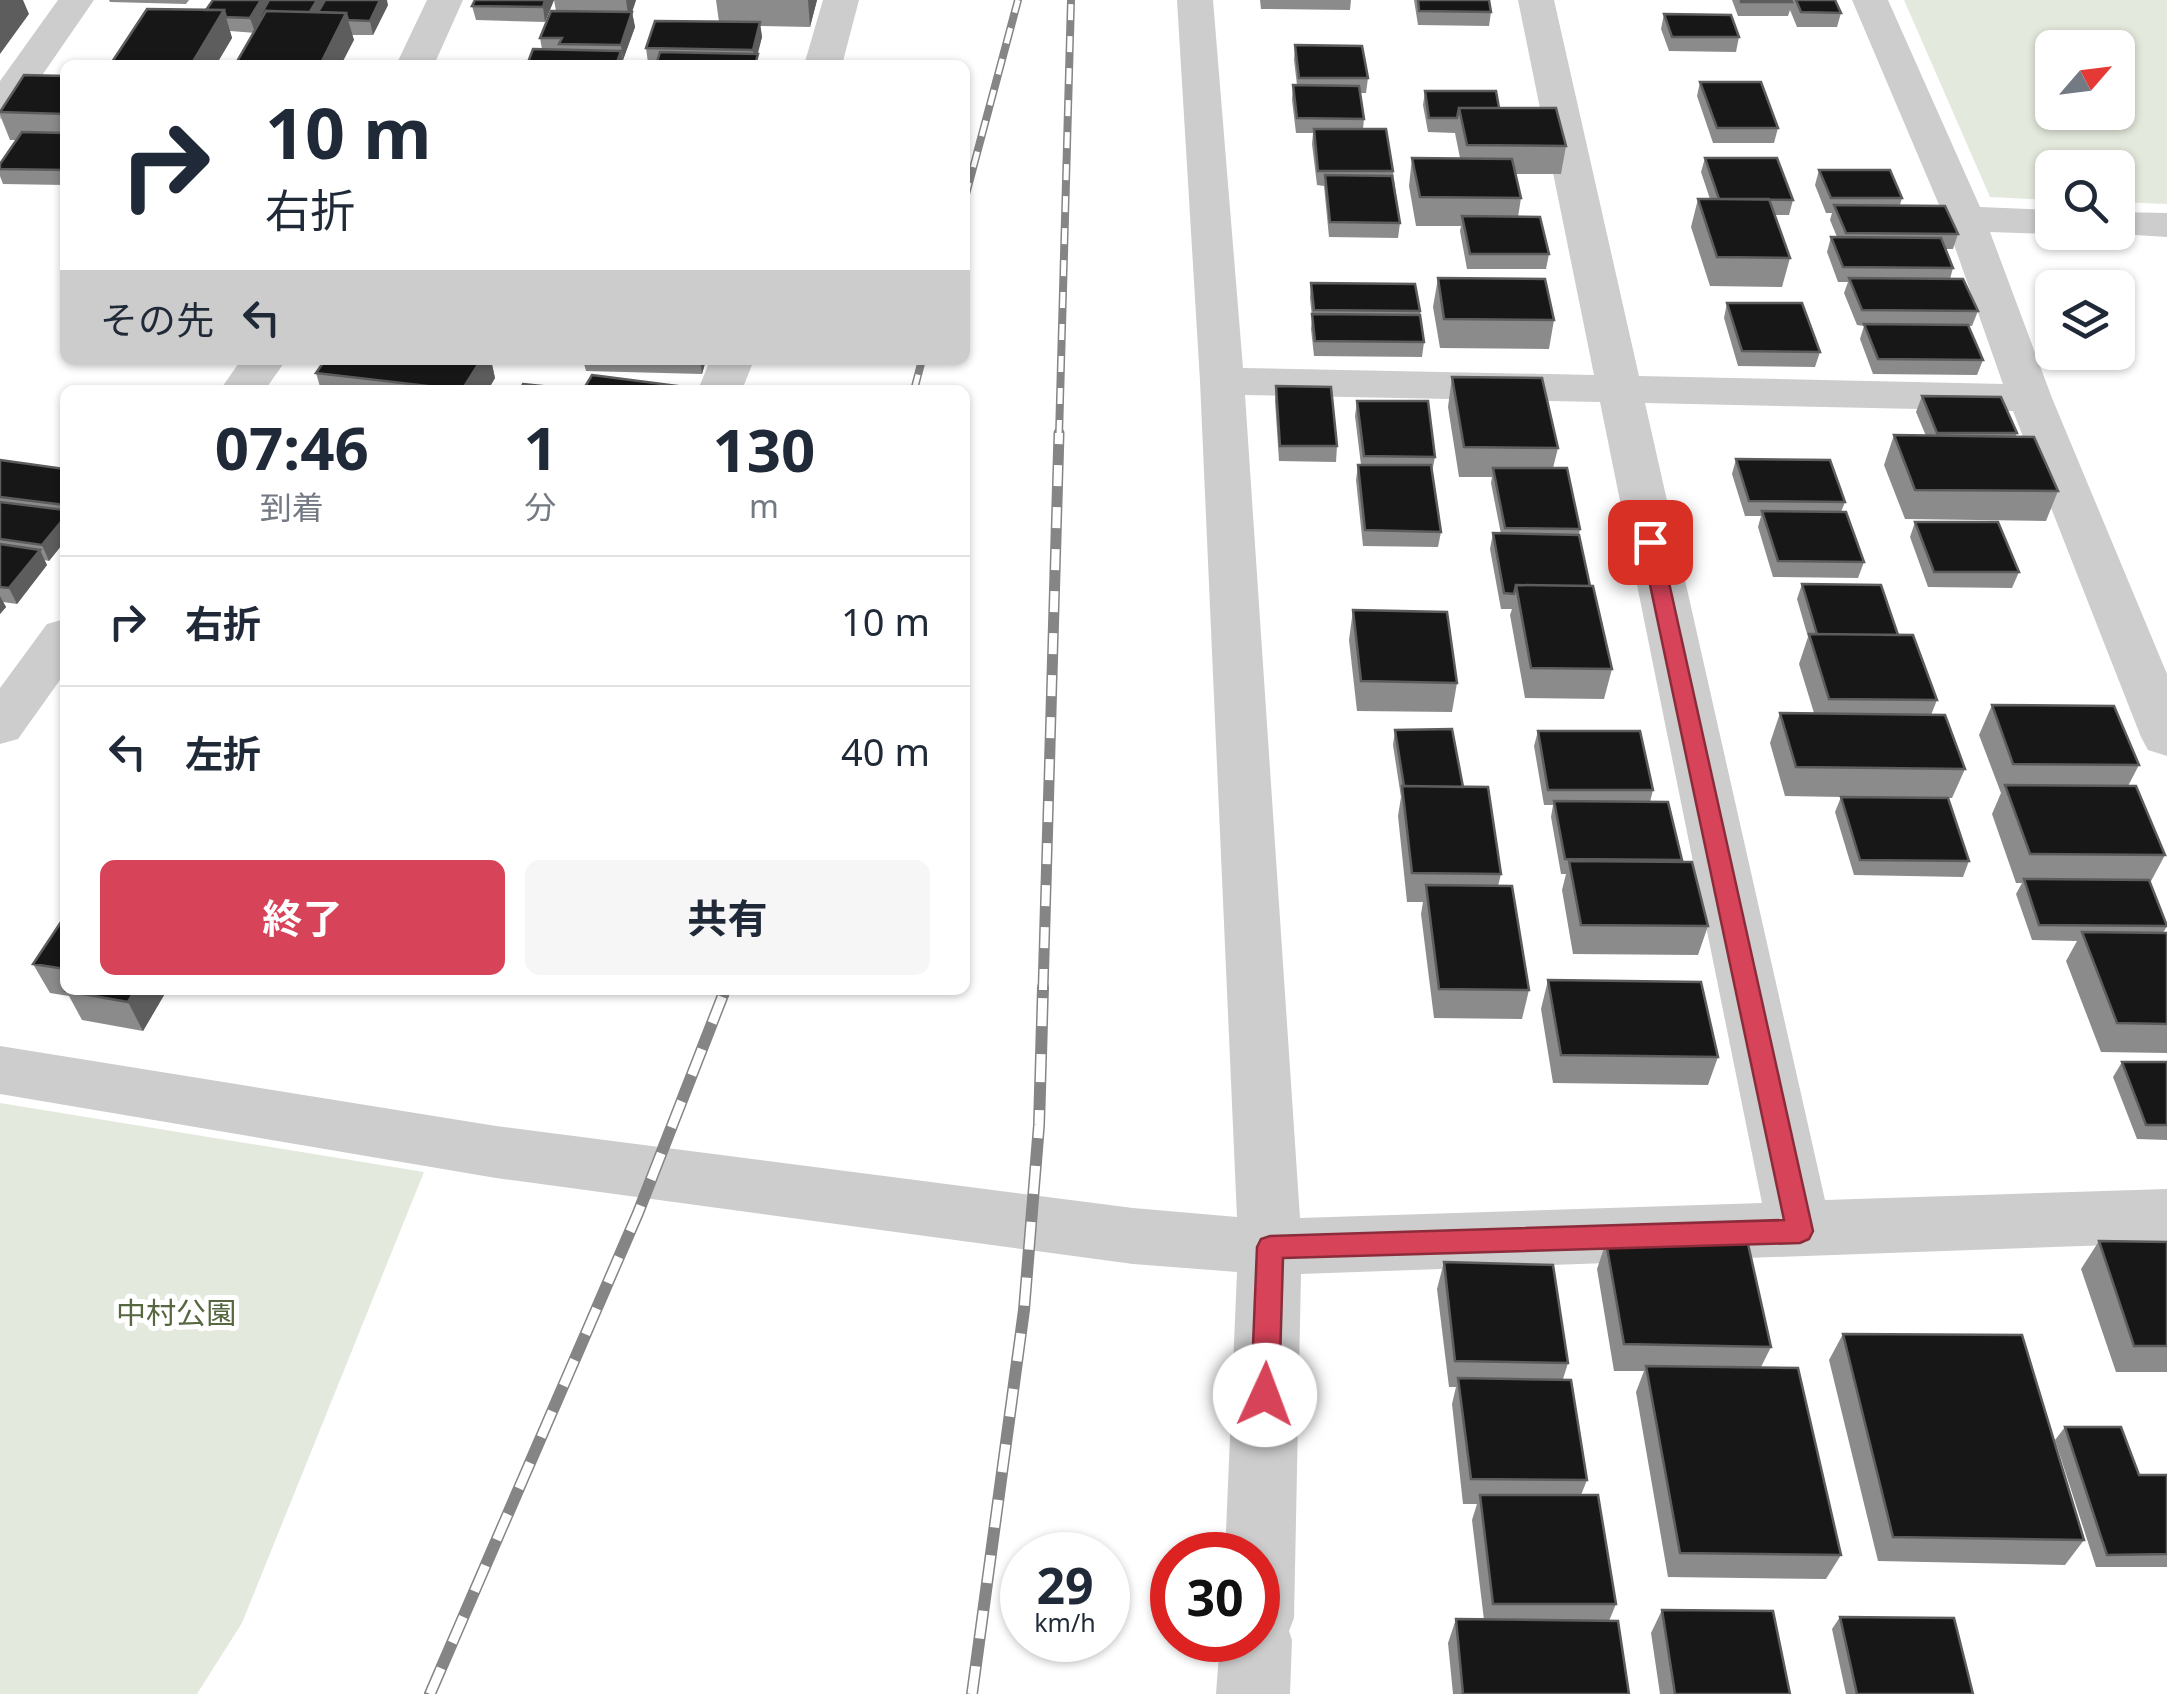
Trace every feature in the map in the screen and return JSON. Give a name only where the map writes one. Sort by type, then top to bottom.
[{"type":"street","points":[[0,108],[76,0]]},
{"type":"street","points":[[417,60],[445,0]]},
{"type":"street","points":[[824,60],[842,0]]},
{"type":"street","points":[[1195,0],[1222,381],[1270,1247],[1261,1532]]},
{"type":"street","points":[[1536,0],[1800,1231]]},
{"type":"street","points":[[1870,0],[1965,219],[2030,398],[2167,737]]},
{"type":"street","points":[[1965,219],[2035,221]]},
{"type":"street","points":[[2135,224],[2167,225]]},
{"type":"street","points":[[1222,381],[2030,398]]},
{"type":"street","points":[[0,726],[60,643]]},
{"type":"street","points":[[0,1070],[516,1155],[1133,1236],[1270,1247],[2167,1216]]},
{"type":"street","points":[[1253,1694],[1255,1662]]},
{"type":"green space","points":[[1904,0],[2167,0],[2167,204],[2135,203],[2135,150],[2035,150],[2035,199],[1990,197]]},
{"type":"green space","name":"中村公園","points":[[0,1103],[424,1172],[242,1623],[197,1694],[0,1694]]},
{"type":"building","points":[[213,0],[261,0],[250,18],[226,17],[224,10],[206,10]]},
{"type":"building","points":[[269,0],[317,0],[310,12],[266,11],[259,18]]},
{"type":"building","points":[[325,0],[380,0],[370,21],[348,20],[346,13],[318,12]]},
{"type":"building","points":[[475,0],[545,0],[543,7],[472,6]]},
{"type":"building","points":[[1418,0],[1489,0],[1491,12],[1419,11]]},
{"type":"building","points":[[1791,0],[1792,2],[1741,2]]},
{"type":"building","points":[[1796,0],[1835,0],[1841,13],[1801,12]]},
{"type":"building","points":[[147,9],[224,10],[194,60],[113,60]]},
{"type":"building","points":[[266,11],[346,13],[322,60],[238,60]]},
{"type":"building","points":[[551,11],[632,12],[621,45],[559,44],[562,38],[540,38]]},
{"type":"building","points":[[1664,14],[1731,15],[1739,37],[1672,37]]},
{"type":"building","points":[[655,21],[760,22],[753,50],[646,48]]},
{"type":"building","points":[[1295,45],[1362,46],[1368,78],[1299,78]]},
{"type":"building","points":[[533,49],[621,51],[618,60],[529,60]]},
{"type":"building","points":[[660,52],[758,54],[756,60],[658,60]]},
{"type":"building","points":[[24,75],[60,76],[60,114],[0,112]]},
{"type":"building","points":[[1700,82],[1761,82],[1778,128],[1717,128]]},
{"type":"building","points":[[1293,85],[1359,86],[1364,119],[1297,118]]},
{"type":"building","points":[[1425,91],[1496,91],[1499,108],[1459,108],[1457,118],[1429,118]]},
{"type":"building","points":[[1459,108],[1556,108],[1566,146],[1467,145]]},
{"type":"building","points":[[1314,129],[1386,129],[1393,171],[1318,171]]},
{"type":"building","points":[[22,132],[60,133],[60,170],[0,169]]},
{"type":"building","points":[[1412,158],[1512,159],[1521,198],[1420,197]]},
{"type":"building","points":[[1705,158],[1777,158],[1793,200],[1719,199]]},
{"type":"building","points":[[1819,170],[1890,170],[1902,198],[1831,198]]},
{"type":"building","points":[[1325,175],[1392,176],[1400,223],[1330,222]]},
{"type":"building","points":[[1698,199],[1769,199],[1790,258],[1717,257]]},
{"type":"building","points":[[1834,205],[1945,206],[1958,234],[1846,233]]},
{"type":"building","points":[[1462,216],[1540,217],[1549,254],[1470,254]]},
{"type":"building","points":[[1831,237],[1941,238],[1953,268],[1843,267]]},
{"type":"building","points":[[1438,278],[1545,279],[1554,320],[1444,319]]},
{"type":"building","points":[[1849,278],[1963,279],[1978,311],[1862,310]]},
{"type":"building","points":[[1311,283],[1415,284],[1420,311],[1314,310]]},
{"type":"building","points":[[1727,303],[1802,303],[1820,352],[1742,351]]},
{"type":"building","points":[[1312,314],[1420,315],[1424,342],[1315,341]]},
{"type":"building","points":[[1864,324],[1968,325],[1983,360],[1878,359]]},
{"type":"building","points":[[322,365],[478,365],[465,385],[419,385],[316,373]]},
{"type":"building","points":[[592,375],[670,385],[586,385]]},
{"type":"building","points":[[1452,377],[1542,378],[1558,448],[1464,447]]},
{"type":"building","points":[[1276,386],[1331,387],[1337,446],[1280,446]]},
{"type":"building","points":[[1922,396],[2001,397],[2017,433],[1937,433]]},
{"type":"building","points":[[1357,401],[1428,401],[1435,457],[1364,456]]},
{"type":"building","points":[[1894,435],[2034,437],[2058,491],[1915,490]]},
{"type":"building","points":[[1736,459],[1830,460],[1845,502],[1749,501]]},
{"type":"building","points":[[0,460],[60,468],[60,504],[0,497]]},
{"type":"building","points":[[1358,465],[1431,465],[1441,532],[1365,530]]},
{"type":"building","points":[[1493,468],[1567,468],[1580,529],[1505,528]]},
{"type":"building","points":[[0,502],[60,509],[60,523],[42,545],[0,539]]},
{"type":"building","points":[[1762,511],[1846,512],[1864,562],[1778,561]]},
{"type":"building","points":[[1915,522],[1998,522],[2019,572],[1934,572]]},
{"type":"building","points":[[1493,533],[1579,535],[1590,586],[1516,585],[1514,594],[1504,593]]},
{"type":"building","points":[[0,544],[40,550],[9,588],[0,587]]},
{"type":"building","points":[[1802,584],[1881,585],[1898,635],[1817,634]]},
{"type":"building","points":[[1516,585],[1593,586],[1612,669],[1531,668]]},
{"type":"building","points":[[1353,610],[1447,612],[1457,683],[1361,681]]},
{"type":"building","points":[[1809,634],[1913,635],[1937,700],[1829,699]]},
{"type":"building","points":[[1992,705],[2114,706],[2139,765],[2013,764]]},
{"type":"building","points":[[1780,713],[1945,715],[1965,769],[1796,767]]},
{"type":"building","points":[[1452,729],[1463,787],[1404,786],[1395,730]]},
{"type":"building","points":[[1538,731],[1640,731],[1653,790],[1548,790]]},
{"type":"building","points":[[2005,785],[2136,786],[2165,855],[2030,854]]},
{"type":"building","points":[[1402,786],[1488,787],[1501,874],[1412,873]]},
{"type":"building","points":[[1841,797],[1948,798],[1969,861],[1860,860]]},
{"type":"building","points":[[1554,801],[1668,802],[1682,860],[1565,859]]},
{"type":"building","points":[[1569,861],[1692,862],[1708,926],[1581,925]]},
{"type":"building","points":[[2024,879],[2149,880],[2167,926],[2039,925]]},
{"type":"building","points":[[1426,885],[1512,886],[1529,990],[1439,989]]},
{"type":"building","points":[[60,924],[60,968],[33,964]]},
{"type":"building","points":[[2082,932],[2167,933],[2167,1024],[2117,1023]]},
{"type":"building","points":[[1548,980],[1701,982],[1718,1057],[1561,1055]]},
{"type":"building","points":[[89,995],[132,995],[128,1002]]},
{"type":"building","points":[[2122,1062],[2167,1062],[2167,1125],[2146,1125]]},
{"type":"building","points":[[2099,1241],[2167,1242],[2167,1346],[2134,1346]]},
{"type":"building","points":[[1606,1242],[1748,1244],[1771,1347],[1624,1344]]},
{"type":"building","points":[[1444,1262],[1553,1265],[1568,1363],[1455,1361]]},
{"type":"building","points":[[1843,1334],[2022,1335],[2084,1540],[1893,1537]]},
{"type":"building","points":[[1646,1366],[1798,1368],[1841,1555],[1680,1553]]},
{"type":"building","points":[[1458,1378],[1571,1380],[1587,1480],[1471,1479]]},
{"type":"building","points":[[2065,1427],[2121,1427],[2139,1475],[2167,1475],[2167,1554],[2107,1555]]},
{"type":"building","points":[[1480,1495],[1598,1495],[1616,1604],[1493,1604]]},
{"type":"building","points":[[1662,1610],[1773,1611],[1790,1694],[1675,1694]]},
{"type":"building","points":[[1840,1617],[1954,1618],[1973,1694],[1857,1694]]},
{"type":"building","points":[[1456,1619],[1618,1621],[1629,1694],[1463,1694]]},
{"type":"railway","points":[[970,179],[1018,0]]},
{"type":"railway","points":[[1059,436],[1071,0]]},
{"type":"railway","points":[[915,385],[921,365]]},
{"type":"railway","points":[[1043,990],[1059,433]]},
{"type":"railway","points":[[972,1694],[1024,1310],[1039,1125],[1043,987]]},
{"type":"railway","points":[[430,1694],[638,1213],[723,995]]},
{"type":"route","points":[[1265,1395],[1270,1247],[1800,1231],[1650,542]]}]
